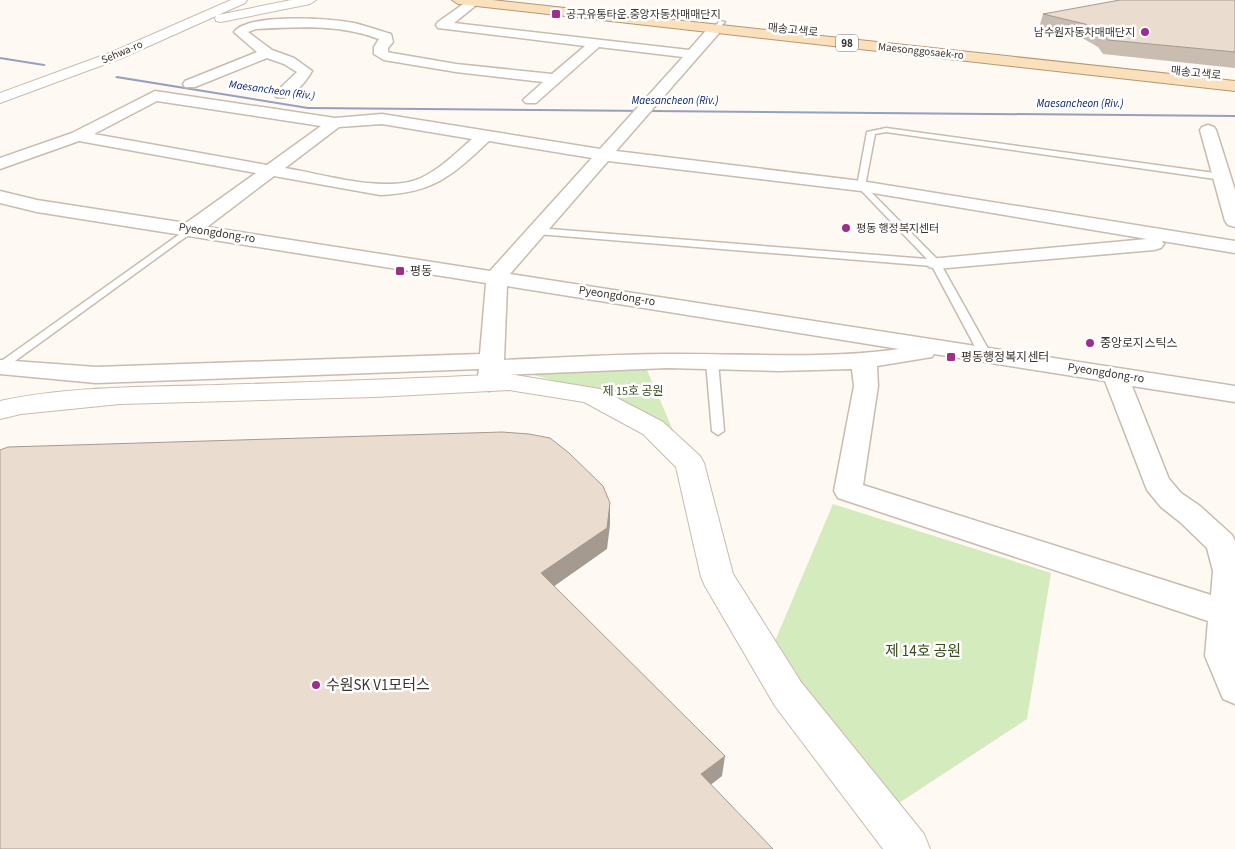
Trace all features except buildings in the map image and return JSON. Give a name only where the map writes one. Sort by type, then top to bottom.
[{"type":"main road","name":"Maesonggosaek-ro","points":[[458,0],[719,25],[1235,86]]},
{"type":"main road","name":"매송고색로","points":[[531,0],[719,25],[1235,78]]},
{"type":"street","points":[[182,26],[220,0]]},
{"type":"street","name":"Sehwa-ro","points":[[0,98],[118,55],[241,0]]},
{"type":"street","points":[[182,26],[310,0]]},
{"type":"street","points":[[474,2],[442,25],[691,54]]},
{"type":"street","points":[[280,94],[300,78],[305,71],[289,61],[267,53],[240,32],[244,28],[254,26],[335,24],[356,26],[386,37],[386,42],[381,47],[381,54],[388,57],[456,68],[556,79]]},
{"type":"street","points":[[491,371],[497,276],[691,54],[719,25]]},
{"type":"street","points":[[530,100],[597,42]]},
{"type":"street","points":[[190,84],[267,53]]},
{"type":"street","points":[[0,164],[78,136],[155,96],[335,123],[382,119],[603,155],[861,186],[1235,247]]},
{"type":"street","points":[[191,229],[271,172],[335,123]]},
{"type":"street","points":[[1208,130],[1235,221]]},
{"type":"street","points":[[78,136],[380,190],[406,189],[428,183],[460,159],[485,136]]},
{"type":"street","name":"Pyeongdong-ro","points":[[0,197],[37,206],[497,276],[1235,394]]},
{"type":"street","points":[[936,263],[1193,240]]},
{"type":"street","points":[[0,410],[21,405],[120,396],[365,389],[491,371],[667,360],[778,364],[864,361],[949,348]]},
{"type":"street","points":[[864,361],[866,386],[848,492],[1230,614]]},
{"type":"street","points":[[0,367],[96,375],[373,364],[491,371],[509,382],[591,395],[653,428],[690,463],[717,577],[788,694],[909,849]]},
{"type":"street","points":[[1116,375],[1157,483],[1171,500],[1228,545],[1230,614],[1222,656],[1235,688]]},
{"type":"lane","points":[[985,354],[936,263],[861,186],[871,132],[886,130],[1222,178]]},
{"type":"lane","points":[[0,367],[191,229]]},
{"type":"lane","points":[[536,231],[936,263]]},
{"type":"lane","points":[[712,362],[718,431]]},
{"type":"green space","name":"제 15호 공원","points":[[507,368],[647,370],[678,442],[597,392]]},
{"type":"green space","name":"제 14호 공원","points":[[833,504],[1051,573],[1027,719],[899,803],[772,648]]},
{"type":"waterway","name":"Maesancheon (Riv.)","points":[[0,58],[44,65]]},
{"type":"waterway","name":"Maesancheon (Riv.)","points":[[117,77],[308,108],[1235,116]]},
{"type":"place","name":"공구유통타운.중앙자동차매매단지","points":[[556,14]]},
{"type":"place","name":"남수원자동차매매단지","points":[[1145,32]]},
{"type":"place","name":"평동 행정복지센터","points":[[846,228]]},
{"type":"place","name":"평동","points":[[400,271]]},
{"type":"place","name":"중앙로지스틱스","points":[[1090,343]]},
{"type":"place","name":"평동행정복지센터","points":[[951,357]]},
{"type":"place","name":"수원SK V1모터스","points":[[316,685]]}]
